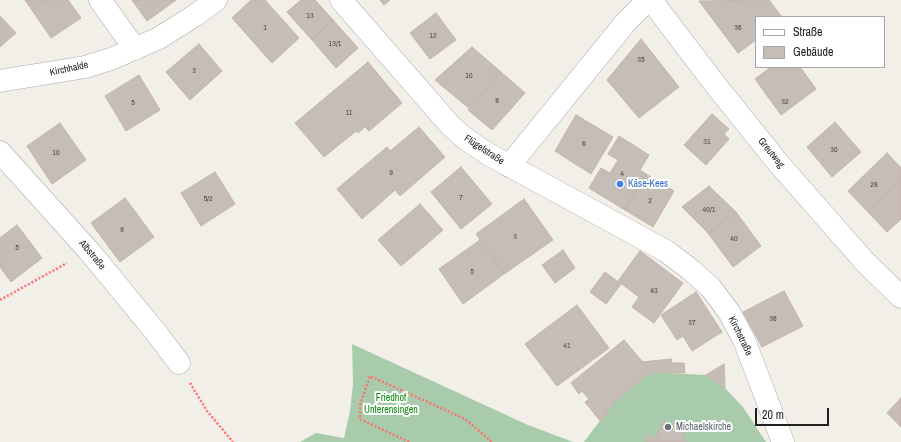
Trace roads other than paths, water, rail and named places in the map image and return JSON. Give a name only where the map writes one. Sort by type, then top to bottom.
[{"type":"street","points":[[100,0],[135,49]]},
{"type":"street","name":"Kirchhalde","points":[[0,81],[85,67],[135,49],[159,38],[216,0]]},
{"type":"street","name":"Flügelstraße","points":[[341,0],[450,125],[472,144],[509,166],[666,251]]},
{"type":"street","points":[[509,166],[626,22],[648,0]]},
{"type":"street","name":"Greutweg","points":[[651,0],[714,83],[779,164],[866,263],[901,298]]},
{"type":"street","name":"Albstraße","points":[[0,152],[89,251],[179,363]]},
{"type":"street","name":"Kirchstraße","points":[[666,251],[691,270],[711,288],[729,312],[744,340],[783,442]]},
{"type":"place","name":"Käse-Kees","points":[[620,184]]},
{"type":"place","name":"Michaelskirche","points":[[668,427]]},
{"type":"park label","name":"Friedhof Unterensingen","points":[[391,404]]}]
